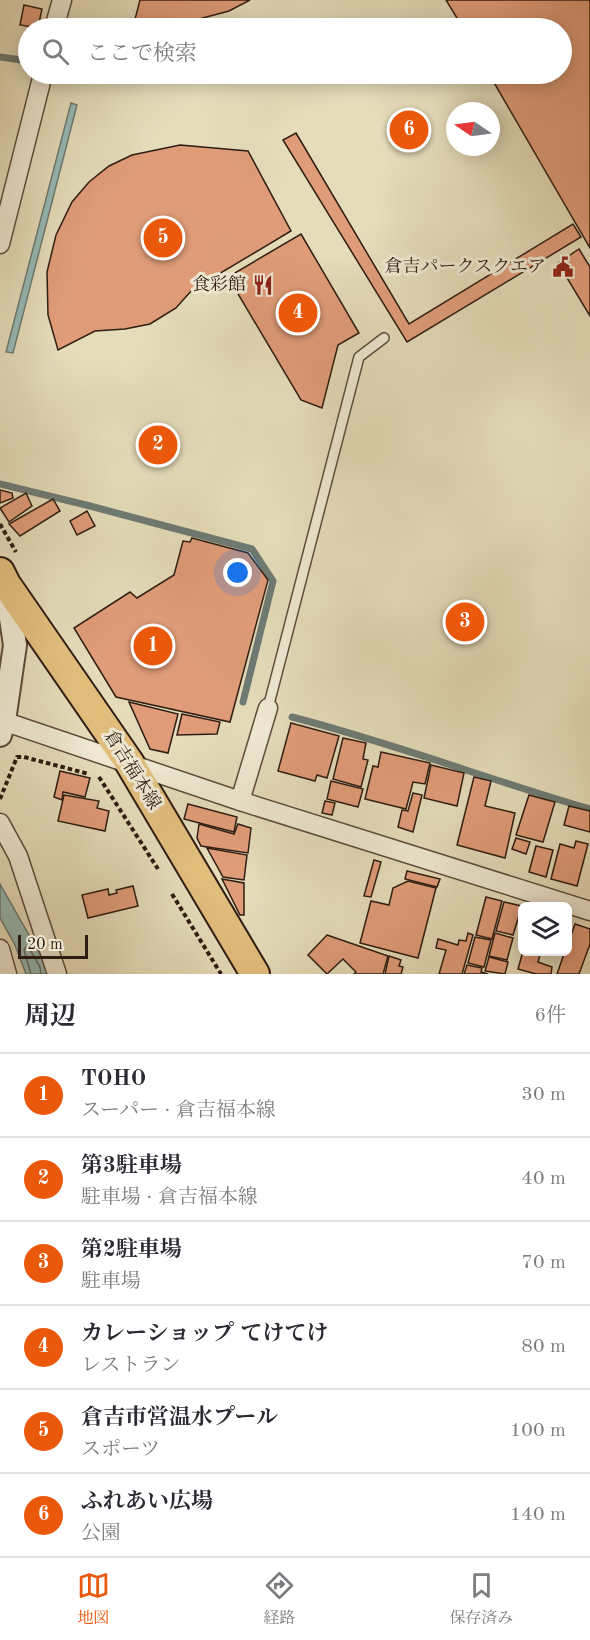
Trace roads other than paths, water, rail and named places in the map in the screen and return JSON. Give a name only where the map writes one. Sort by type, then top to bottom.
[{"type":"main road","name":"倉吉福本線","points":[[3,578],[129,762],[255,974]]},
{"type":"street","points":[[57,18],[62,0]]},
{"type":"street","points":[[0,244],[40,84]]},
{"type":"street","points":[[3,578],[15,645],[1,725],[129,762],[240,801],[590,911]]},
{"type":"street","points":[[240,801],[268,708]]},
{"type":"street","points":[[0,823],[18,856],[57,974]]},
{"type":"street","points":[[0,950],[7,974]]},
{"type":"lane","points":[[268,708],[359,357],[384,338]]},
{"type":"water","points":[[71,103],[77,105],[13,353],[6,352]]},
{"type":"water","points":[[0,884],[46,965],[47,974],[26,974],[15,945],[0,918]]},
{"type":"waterway","points":[[0,57],[18,60]]},
{"type":"waterway","points":[[0,484],[252,549],[273,581],[243,702]]},
{"type":"waterway","points":[[292,717],[367,738],[590,809]]},
{"type":"place","name":"ふれあい広場","points":[[409,130]]},
{"type":"place","name":"倉吉市営温水プール","points":[[163,238]]},
{"type":"place","name":"倉吉パークスクエア","points":[[563,267]]},
{"type":"place","name":"食彩館","points":[[263,285]]},
{"type":"place","name":"カレーショップ てけてけ","points":[[298,313]]},
{"type":"place","name":"第3駐車場","points":[[158,445]]},
{"type":"place","name":"第2駐車場","points":[[465,622]]},
{"type":"place","name":"TOHO","points":[[153,646]]}]
